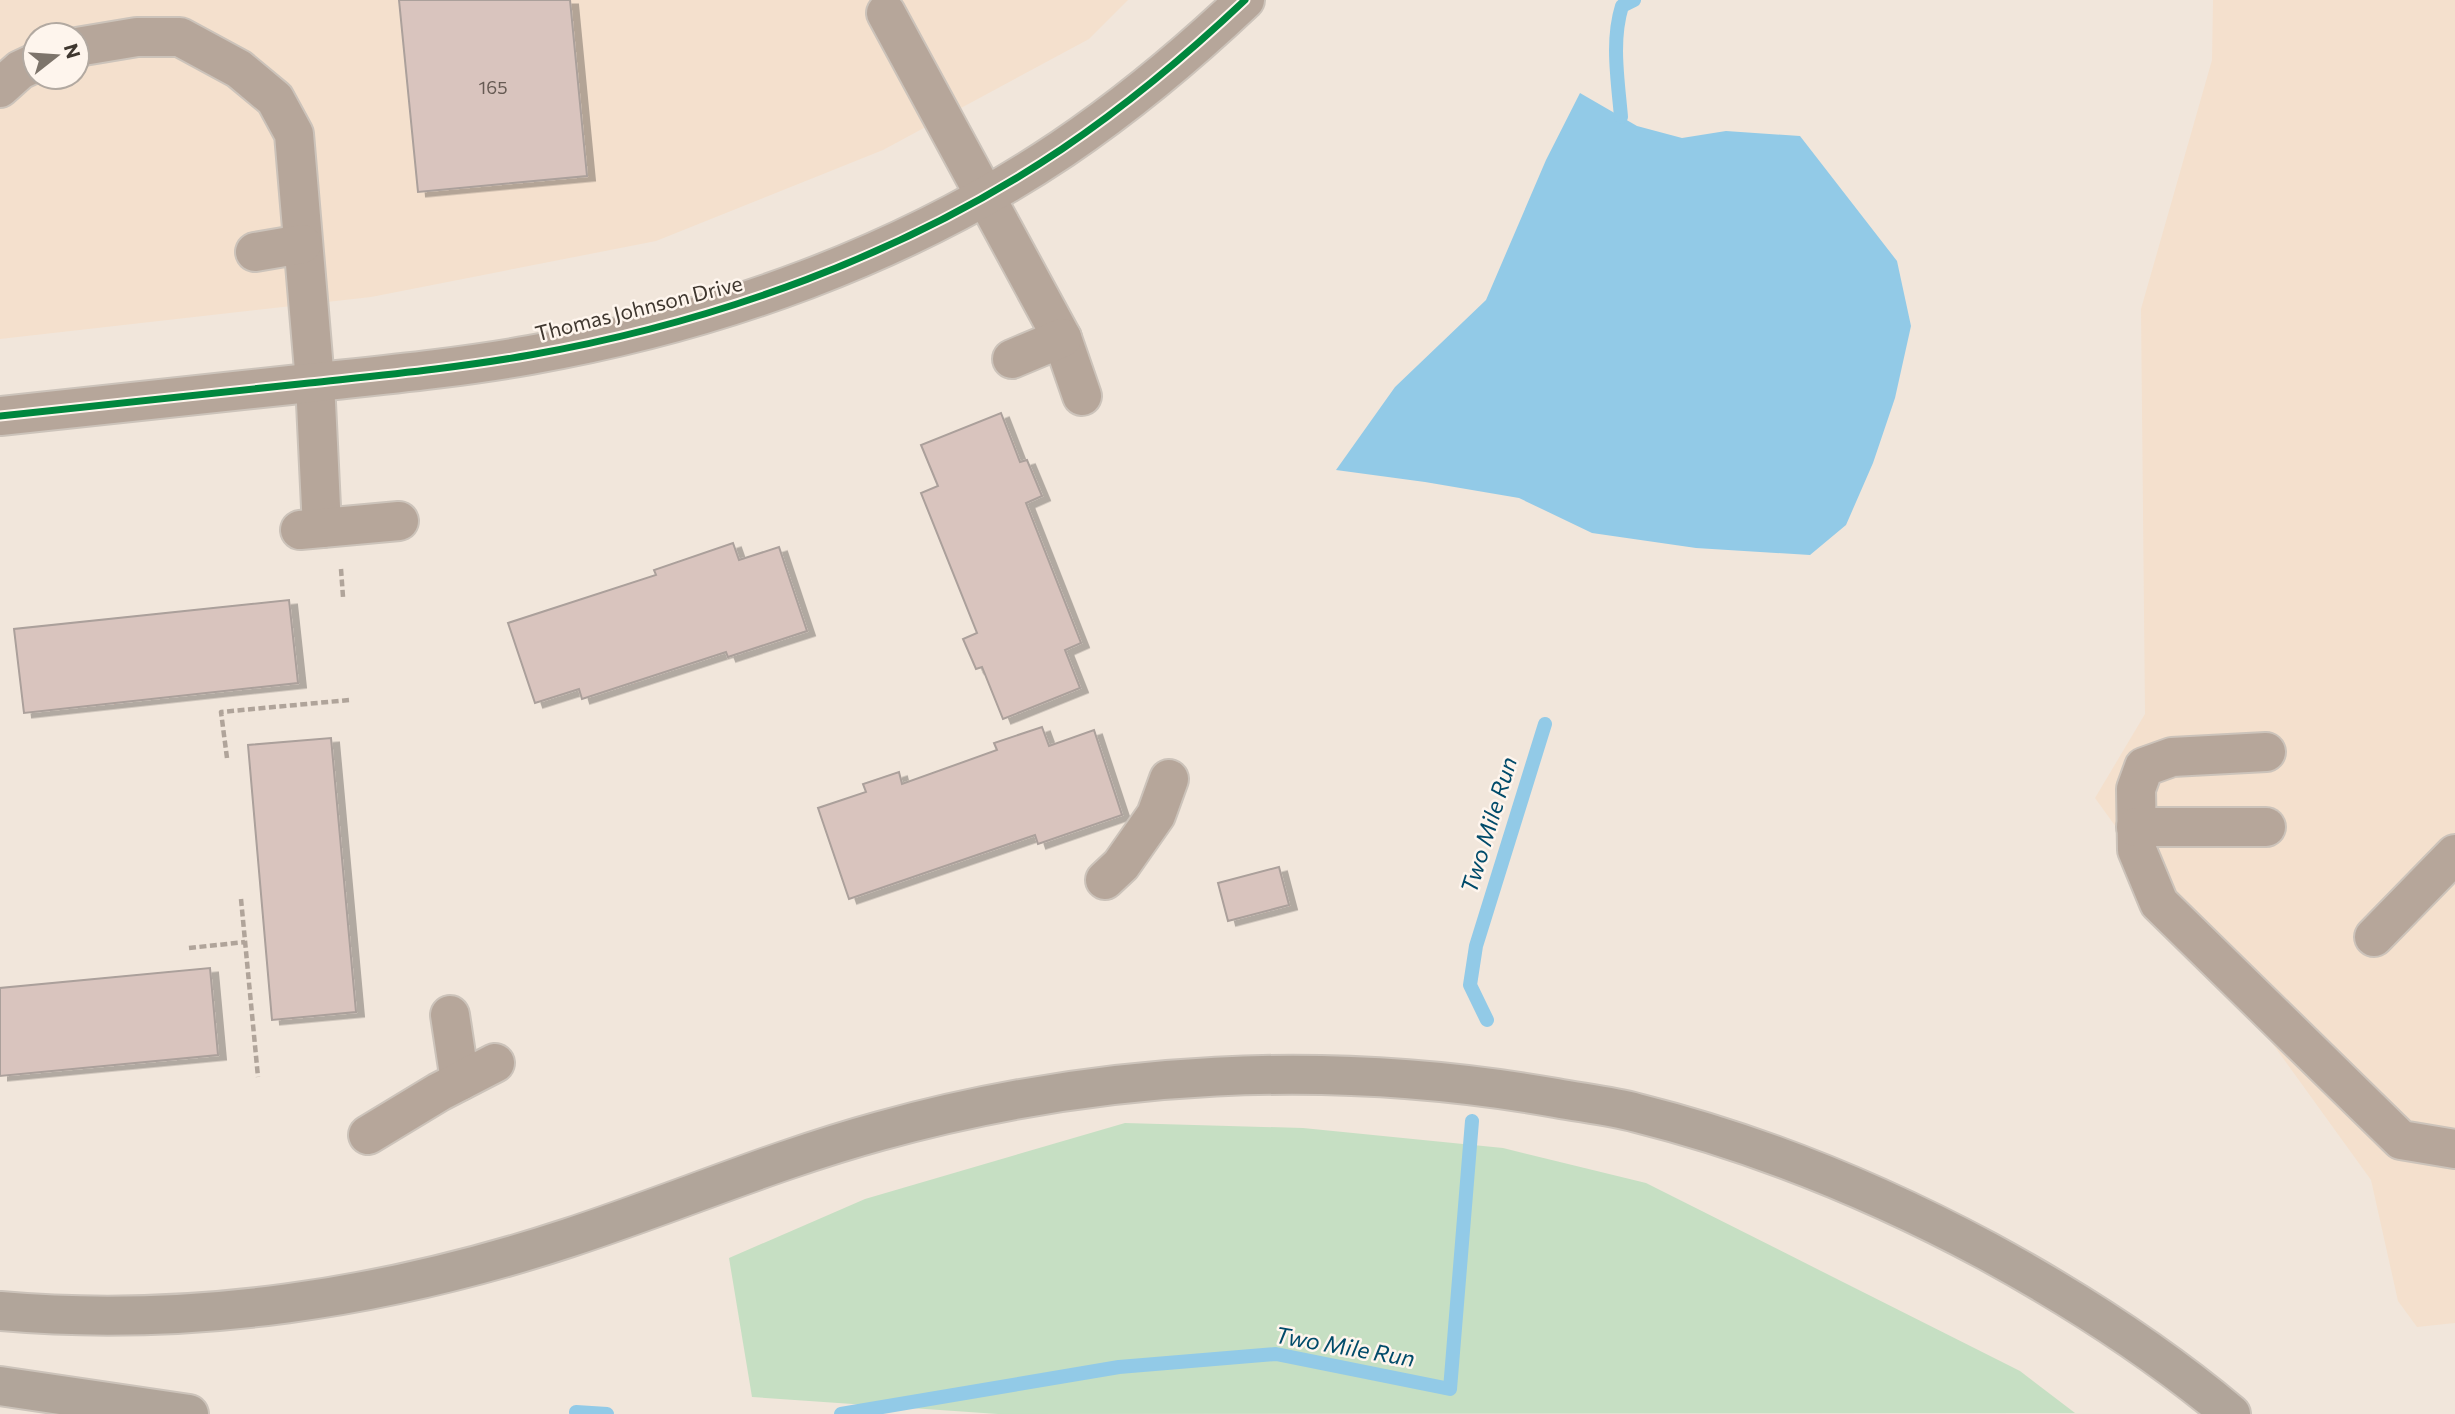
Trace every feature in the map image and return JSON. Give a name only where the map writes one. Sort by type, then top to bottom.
[{"type":"highway","points":[[0,1311],[145,1315],[255,1309],[359,1293],[465,1268],[564,1240],[855,1139],[975,1108],[1053,1093],[1142,1082],[1318,1073],[1414,1079],[1504,1090],[1634,1112],[1732,1141],[1835,1177],[1931,1221],[2031,1275],[2117,1328],[2231,1414]]},
{"type":"highway","points":[[0,1386],[189,1414]]},
{"type":"street","name":"Thomas Johnson Drive","points":[[0,416],[459,367],[616,337],[752,299],[906,236],[985,196],[1061,149],[1123,104],[1201,42],[1245,0]]},
{"type":"street","points":[[886,13],[1062,338],[1082,396]]},
{"type":"street","points":[[91,45],[137,37],[180,37],[239,69],[275,99],[294,134],[314,382],[311,529],[399,521]]},
{"type":"street","points":[[0,88],[21,70]]},
{"type":"street","points":[[255,252],[302,244]]},
{"type":"street","points":[[1012,359],[1062,338]]},
{"type":"street","points":[[2266,752],[2172,757],[2144,767],[2136,789],[2137,850],[2159,903],[2402,1140],[2455,1149]]},
{"type":"street","points":[[1105,880],[1121,865],[1156,815],[1169,779]]},
{"type":"street","points":[[2136,827],[2266,827]]},
{"type":"street","points":[[2374,937],[2455,854]]},
{"type":"street","points":[[450,1015],[460,1081]]},
{"type":"street","points":[[368,1135],[495,1063]]},
{"type":"path","points":[[226,758],[221,712],[349,701]]},
{"type":"path","points":[[241,899],[258,1077]]},
{"type":"path","points":[[189,948],[244,942]]},
{"type":"shaded area","points":[[0,0],[1128,0],[1089,39],[883,150],[656,241],[371,297],[0,339]]},
{"type":"shaded area","points":[[2213,0],[2455,0],[2455,1323],[2417,1327],[2398,1301],[2371,1180],[2095,798],[2145,714],[2141,309],[2212,60]]},
{"type":"green space","points":[[1125,1123],[1303,1128],[1503,1148],[1646,1183],[2020,1371],[2075,1413],[998,1414],[752,1397],[729,1258],[865,1199]]},
{"type":"water","points":[[1580,93],[1637,126],[1682,138],[1726,131],[1800,136],[1897,261],[1911,326],[1895,398],[1873,463],[1846,525],[1810,555],[1696,548],[1592,533],[1519,498],[1336,470],[1395,387],[1486,300],[1546,160]]},
{"type":"building","points":[[399,0],[570,0],[587,176],[418,192]]},
{"type":"building","points":[[1001,413],[1020,462],[1027,460],[1042,496],[1026,503],[1081,643],[1065,650],[1080,688],[1003,719],[982,667],[976,669],[963,639],[977,633],[921,493],[938,486],[921,445]]},
{"type":"building","points":[[733,543],[739,560],[779,547],[807,631],[728,657],[726,652],[582,699],[579,689],[535,703],[508,623],[656,575],[654,570]]},
{"type":"building","points":[[289,600],[298,683],[24,713],[14,629]]},
{"type":"building","points":[[1042,727],[1049,746],[1094,730],[1122,815],[1038,844],[1035,835],[849,899],[818,808],[866,792],[863,784],[899,772],[902,784],[997,750],[994,743]]},
{"type":"building","points":[[331,738],[356,1012],[272,1020],[248,745]]},
{"type":"building","points":[[1279,867],[1289,905],[1228,921],[1218,883]]},
{"type":"building","points":[[210,968],[218,1055],[0,1076],[0,988]]},
{"type":"waterway","points":[[1621,117],[1616,61],[1617,33],[1622,6],[1634,0]]},
{"type":"waterway","name":"Two Mile Run","points":[[1487,1020],[1470,985],[1476,946],[1545,724]]},
{"type":"waterway","name":"Two Mile Run","points":[[841,1414],[1119,1367],[1276,1354],[1450,1389],[1472,1121]]},
{"type":"waterway","name":"Two Mile Run","points":[[576,1412],[607,1414]]},
{"type":"cycle path","points":[[0,416],[503,360],[600,341],[739,303],[874,252],[1001,187],[1110,115],[1179,59],[1245,0]]}]
